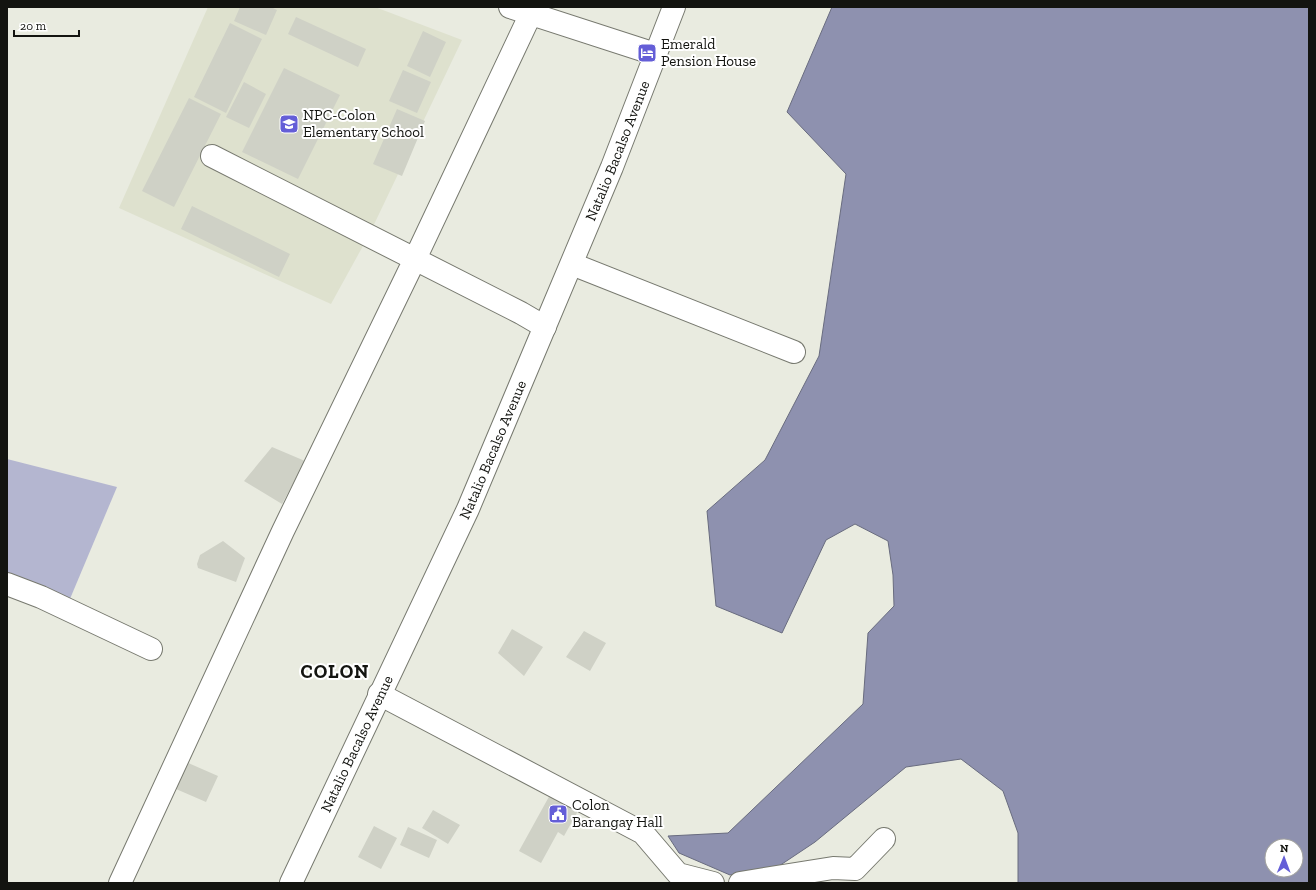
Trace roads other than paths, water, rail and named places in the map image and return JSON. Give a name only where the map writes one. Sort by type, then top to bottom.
[{"type":"main road","name":"Natalio Bacalso Avenue","points":[[291,883],[379,694],[468,509],[612,167],[674,7]]},
{"type":"main road","points":[[120,883],[286,524],[415,259],[525,9],[655,54]]},
{"type":"main road","points":[[212,156],[521,313],[545,327]]},
{"type":"main road","points":[[572,264],[794,352]]},
{"type":"main road","points":[[7,584],[41,597],[151,649]]},
{"type":"main road","points":[[379,694],[643,833],[678,874],[713,883]]},
{"type":"main road","points":[[740,883],[833,868],[855,869],[884,839]]},
{"type":"place","name":"Emerald Pension House","points":[[647,53]]},
{"type":"place","name":"NPC-Colon Elementary School","points":[[289,124]]},
{"type":"place","name":"Colon Barangay Hall","points":[[558,814]]},
{"type":"district","name":"COLON","points":[[335,671]]}]
